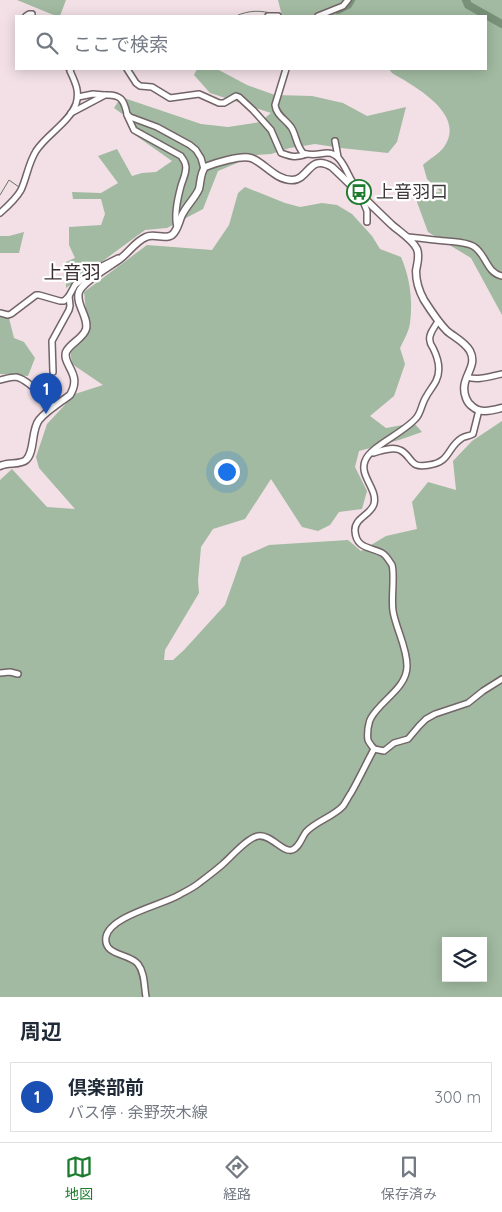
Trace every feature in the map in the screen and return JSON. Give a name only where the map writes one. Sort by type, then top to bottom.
[{"type":"main road","points":[[0,466],[27,460],[39,420],[70,395],[74,386],[74,378],[66,353],[68,348],[84,334],[86,329],[86,322],[79,298],[82,287],[97,274],[121,259],[141,240],[148,236],[170,236],[173,234],[178,227],[182,214],[200,186],[201,174],[204,169],[245,157],[252,158],[287,180],[295,180],[302,176],[314,164],[326,163],[414,244],[418,250],[416,280],[424,299],[438,321],[470,351],[472,364],[463,386],[467,400],[472,407],[479,410],[485,411],[502,408]]},
{"type":"street","points":[[320,15],[343,6],[348,0]]},
{"type":"street","points":[[70,70],[78,90],[78,97],[72,113]]},
{"type":"street","points":[[128,70],[140,86],[152,88],[170,98],[199,94],[219,103],[224,103],[236,96],[239,97],[271,130],[281,153],[292,157],[307,154]]},
{"type":"street","points":[[286,70],[275,110],[292,128],[300,150],[303,153],[316,156],[328,153],[338,157]]},
{"type":"street","points":[[78,97],[93,94],[117,96],[122,100],[134,130],[184,160],[186,171],[180,187],[175,220],[178,227]]},
{"type":"street","points":[[0,213],[21,191],[27,169],[37,150],[72,113],[105,95]]},
{"type":"street","points":[[127,114],[130,117],[157,126],[190,145],[201,158],[204,169]]},
{"type":"street","points":[[335,141],[338,157],[352,181],[350,184]]},
{"type":"street","points":[[360,193],[367,211],[367,222]]},
{"type":"street","points":[[406,237],[463,243],[473,246],[481,252],[492,271],[502,276]]},
{"type":"street","points":[[0,313],[11,314],[36,295],[62,301],[69,296],[75,285],[94,270],[117,258],[121,259]]},
{"type":"street","points":[[53,372],[52,341],[69,310],[69,296]]},
{"type":"street","points":[[438,321],[431,332],[430,341],[439,368],[437,379],[425,398],[416,418],[406,428],[370,453],[365,461],[366,476],[374,494],[373,507],[358,520],[355,531],[359,542],[363,546],[383,554],[392,565],[393,609],[407,667],[404,677],[397,688],[370,719],[368,740],[374,749],[384,751],[394,743],[408,739],[418,726],[426,720],[442,711],[468,703],[502,679]]},
{"type":"street","points":[[467,377],[471,379],[502,374]]},
{"type":"street","points":[[0,380],[15,377],[22,379],[54,408]]},
{"type":"street","points":[[370,453],[392,448],[402,451],[413,464],[421,466],[437,464],[446,457],[457,442],[473,434],[479,410]]},
{"type":"street","points":[[0,674],[10,672],[18,674]]},
{"type":"street","points":[[146,997],[141,970],[137,963],[112,952],[108,947],[106,939],[109,930],[126,917],[176,897],[197,885],[248,841],[258,836],[277,842],[285,850],[292,850],[307,831],[344,805],[374,749]]},
{"type":"green space","points":[[17,0],[66,0],[60,15],[54,15]]},
{"type":"green space","points":[[278,0],[502,0],[502,315],[471,258],[428,232],[414,194],[441,192],[427,179],[423,165],[444,147],[449,135],[449,123],[435,102],[390,70],[487,70],[487,15],[282,15]]},
{"type":"green space","points":[[196,70],[219,70],[247,85],[275,95],[312,96],[343,103],[367,116],[406,107],[397,142],[388,153],[315,144],[290,148],[271,154],[256,155],[218,171],[203,209],[167,228],[145,230],[66,288],[66,262],[75,258],[69,245],[69,227],[101,225],[105,214],[101,199],[73,199],[72,192],[101,193],[118,183],[98,156],[117,149],[132,176],[156,172],[172,161],[135,135],[125,116],[114,108],[121,97],[201,124],[228,127],[260,122],[271,113],[210,93],[194,75]]},
{"type":"green space","points":[[245,187],[300,207],[322,203],[337,205],[352,214],[372,236],[380,249],[401,257],[409,281],[411,298],[409,326],[400,348],[405,364],[394,396],[370,416],[386,428],[414,423],[422,432],[359,451],[355,467],[367,491],[362,509],[339,512],[330,525],[318,531],[302,527],[271,479],[245,519],[213,529],[201,547],[198,581],[199,593],[165,650],[164,660],[173,660],[225,605],[242,557],[269,545],[348,540],[361,551],[386,536],[417,529],[412,502],[428,482],[456,490],[453,461],[472,441],[502,421],[502,997],[0,997],[0,480],[12,469],[47,507],[75,509],[39,468],[36,457],[47,424],[75,394],[103,385],[72,364],[70,350],[88,330],[84,292],[147,245],[212,250],[229,225],[238,193]]},
{"type":"green space","points":[[24,232],[19,253],[0,253],[0,236]]},
{"type":"green space","points":[[0,316],[9,318],[14,338],[24,342],[35,358],[28,376],[0,374]]},
{"type":"waterway","points":[[338,10],[348,5],[351,0]]},
{"type":"waterway","points":[[466,0],[468,5],[486,15]]},
{"type":"waterway","points":[[239,15],[255,11],[274,14]]},
{"type":"waterway","points":[[487,16],[502,24]]},
{"type":"waterway","points":[[66,70],[69,75]]},
{"type":"waterway","points":[[50,132],[68,112],[74,102]]},
{"type":"waterway","points":[[0,195],[9,180],[19,187],[26,169]]},
{"type":"place","name":"上音羽口","points":[[359,192]]},
{"type":"place","name":"倶楽部前","points":[[46,414]]},
{"type":"district","name":"上音羽","points":[[72,272]]}]
